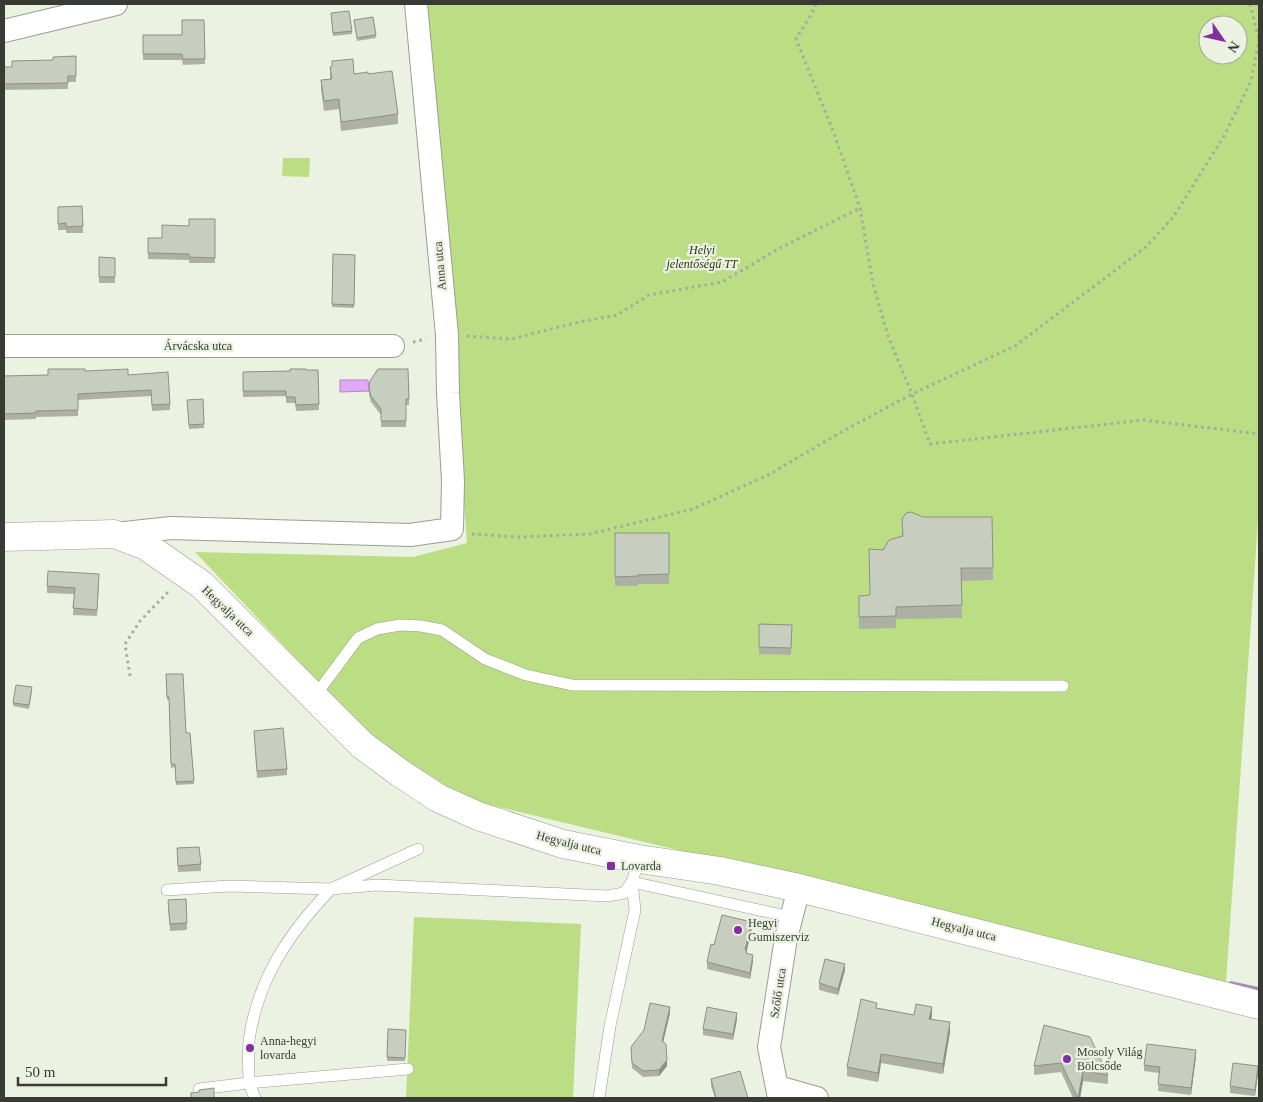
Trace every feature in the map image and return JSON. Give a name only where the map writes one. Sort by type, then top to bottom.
[{"type":"street","points":[[4,31],[110,4]]},
{"type":"street","name":"Anna utca","points":[[416,4],[447,335],[448,392],[454,481],[452,529]]},
{"type":"street","name":"Árvácska utca","points":[[4,346],[392,346]]},
{"type":"street","points":[[4,537],[114,534],[171,528],[410,535],[452,529]]},
{"type":"street","name":"Hegyalja utca","points":[[114,534],[146,546],[181,570],[221,603],[362,745],[400,774],[438,798],[478,816],[564,844],[636,871],[720,871],[796,900],[1259,1005]]},
{"type":"street","name":"Szőlő utca","points":[[779,1092],[769,1047],[786,938],[796,900]]},
{"type":"street","points":[[779,1092],[817,1098]]},
{"type":"lane","points":[[315,696],[358,638],[377,629],[400,626],[422,626],[442,630],[485,659],[526,675],[572,685],[1063,686]]},
{"type":"lane","points":[[255,1098],[249,1083],[249,1035],[262,987],[287,942],[306,916],[331,888],[418,849]]},
{"type":"lane","points":[[167,890],[229,886],[331,888],[376,885],[608,896],[624,893],[636,871]]},
{"type":"lane","points":[[599,1098],[610,1026],[634,910],[636,871]]},
{"type":"lane","points":[[199,1089],[408,1069]]},
{"type":"path","points":[[816,4],[796,39],[835,136],[860,208],[875,293],[888,336],[930,444],[1144,420],[1259,434]]},
{"type":"path","points":[[452,529],[470,533],[517,536],[590,534],[694,509],[768,475],[843,431],[912,394],[1015,346],[1146,247],[1174,216],[1224,136],[1251,81],[1259,40],[1250,4]]},
{"type":"path","points":[[392,346],[447,335],[511,339],[579,322],[617,315],[649,295],[722,282],[780,248],[860,208]]},
{"type":"path","points":[[130,676],[125,644],[140,621],[167,594],[181,570]]},
{"type":"green space","name":"Helyi jelentőségű TT","points":[[416,4],[1259,4],[1259,507],[1226,982],[453,796],[377,740],[323,687],[195,552],[413,557],[467,543],[454,370]]},
{"type":"green space","points":[[283,158],[310,158],[309,177],[282,176]]},
{"type":"green space","points":[[414,917],[581,924],[573,1098],[406,1098]]},
{"type":"shaded area","points":[[340,380],[368,380],[369,391],[340,392]]},
{"type":"building","points":[[349,11],[352,31],[333,33],[331,13]]},
{"type":"building","points":[[373,17],[376,35],[357,38],[354,20]]},
{"type":"building","points":[[182,20],[204,20],[205,59],[183,59],[182,54],[143,54],[143,35],[182,35]]},
{"type":"building","points":[[76,56],[76,76],[68,76],[68,83],[4,84],[4,67],[12,67],[12,61],[53,60],[53,57]]},
{"type":"building","points":[[353,59],[354,74],[392,71],[398,114],[341,122],[339,99],[324,101],[321,80],[332,79],[330,67],[332,66],[332,61]]},
{"type":"building","points":[[82,206],[83,226],[66,227],[66,223],[58,224],[58,207]]},
{"type":"building","points":[[189,219],[215,219],[215,258],[189,257],[189,254],[148,253],[148,238],[162,238],[162,225],[189,226]]},
{"type":"building","points":[[333,254],[355,255],[354,305],[332,304]]},
{"type":"building","points":[[99,257],[115,258],[115,277],[99,277]]},
{"type":"building","points":[[48,369],[85,369],[85,371],[128,369],[128,375],[168,372],[170,404],[152,405],[151,390],[78,394],[78,410],[4,414],[4,376],[48,375]]},
{"type":"building","points":[[290,369],[318,370],[319,404],[296,405],[295,397],[286,397],[286,391],[243,391],[243,372],[290,371]]},
{"type":"building","points":[[378,369],[408,369],[409,399],[406,399],[406,421],[381,421],[381,409],[371,396],[369,388],[370,381]]},
{"type":"building","points":[[203,399],[204,424],[189,425],[187,400]]},
{"type":"building","points":[[911,512],[923,517],[992,517],[993,568],[961,568],[962,605],[896,607],[896,616],[859,617],[859,596],[870,595],[869,549],[883,550],[889,540],[903,536],[902,519],[906,513]]},
{"type":"building","points":[[615,533],[669,533],[669,574],[615,577]]},
{"type":"building","points":[[48,571],[99,574],[97,610],[73,608],[75,588],[47,586]]},
{"type":"building","points":[[759,624],[792,625],[791,648],[759,647]]},
{"type":"building","points":[[166,674],[183,674],[186,733],[190,733],[194,781],[176,782],[175,764],[171,764],[169,697],[167,697]]},
{"type":"building","points":[[16,685],[32,687],[29,705],[13,703]]},
{"type":"building","points":[[283,728],[287,769],[257,771],[254,731]]},
{"type":"building","points":[[199,847],[201,864],[178,866],[177,848]]},
{"type":"building","points":[[186,899],[187,923],[170,924],[168,900]]},
{"type":"building","points":[[722,915],[752,922],[745,950],[747,950],[746,953],[753,955],[750,973],[707,962],[711,944],[714,945]]},
{"type":"building","points":[[825,959],[845,964],[838,989],[819,983]]},
{"type":"building","points":[[861,999],[877,1003],[876,1008],[914,1015],[916,1004],[932,1007],[929,1019],[950,1022],[943,1064],[881,1054],[878,1073],[847,1067]]},
{"type":"building","points":[[650,1003],[670,1007],[662,1041],[666,1044],[667,1060],[659,1070],[643,1071],[632,1063],[631,1047],[644,1030]]},
{"type":"building","points":[[707,1007],[737,1013],[733,1034],[703,1029]]},
{"type":"building","name":"Mosoly Világ Bölcsőde","points":[[1044,1025],[1090,1037],[1108,1075],[1083,1071],[1078,1098],[1061,1063],[1034,1066]]},
{"type":"building","points":[[388,1029],[406,1030],[405,1058],[387,1057]]},
{"type":"building","points":[[1147,1044],[1196,1050],[1191,1088],[1158,1084],[1160,1067],[1144,1065]]},
{"type":"building","points":[[1233,1063],[1258,1066],[1255,1090],[1230,1086]]},
{"type":"building","points":[[740,1071],[748,1098],[716,1098],[711,1079]]},
{"type":"building","points":[[214,1088],[214,1098],[191,1098],[191,1093]]},
{"type":"waterway","points":[[1231,984],[1259,990]]},
{"type":"place","name":"Lovarda","points":[[611,866]]},
{"type":"place","name":"Hegyi Gumiszerviz","points":[[738,930]]},
{"type":"place","name":"Anna-hegyi lovarda","points":[[250,1048]]},
{"type":"place","name":"Mosoly Világ Bölcsőde","points":[[1067,1059]]}]
